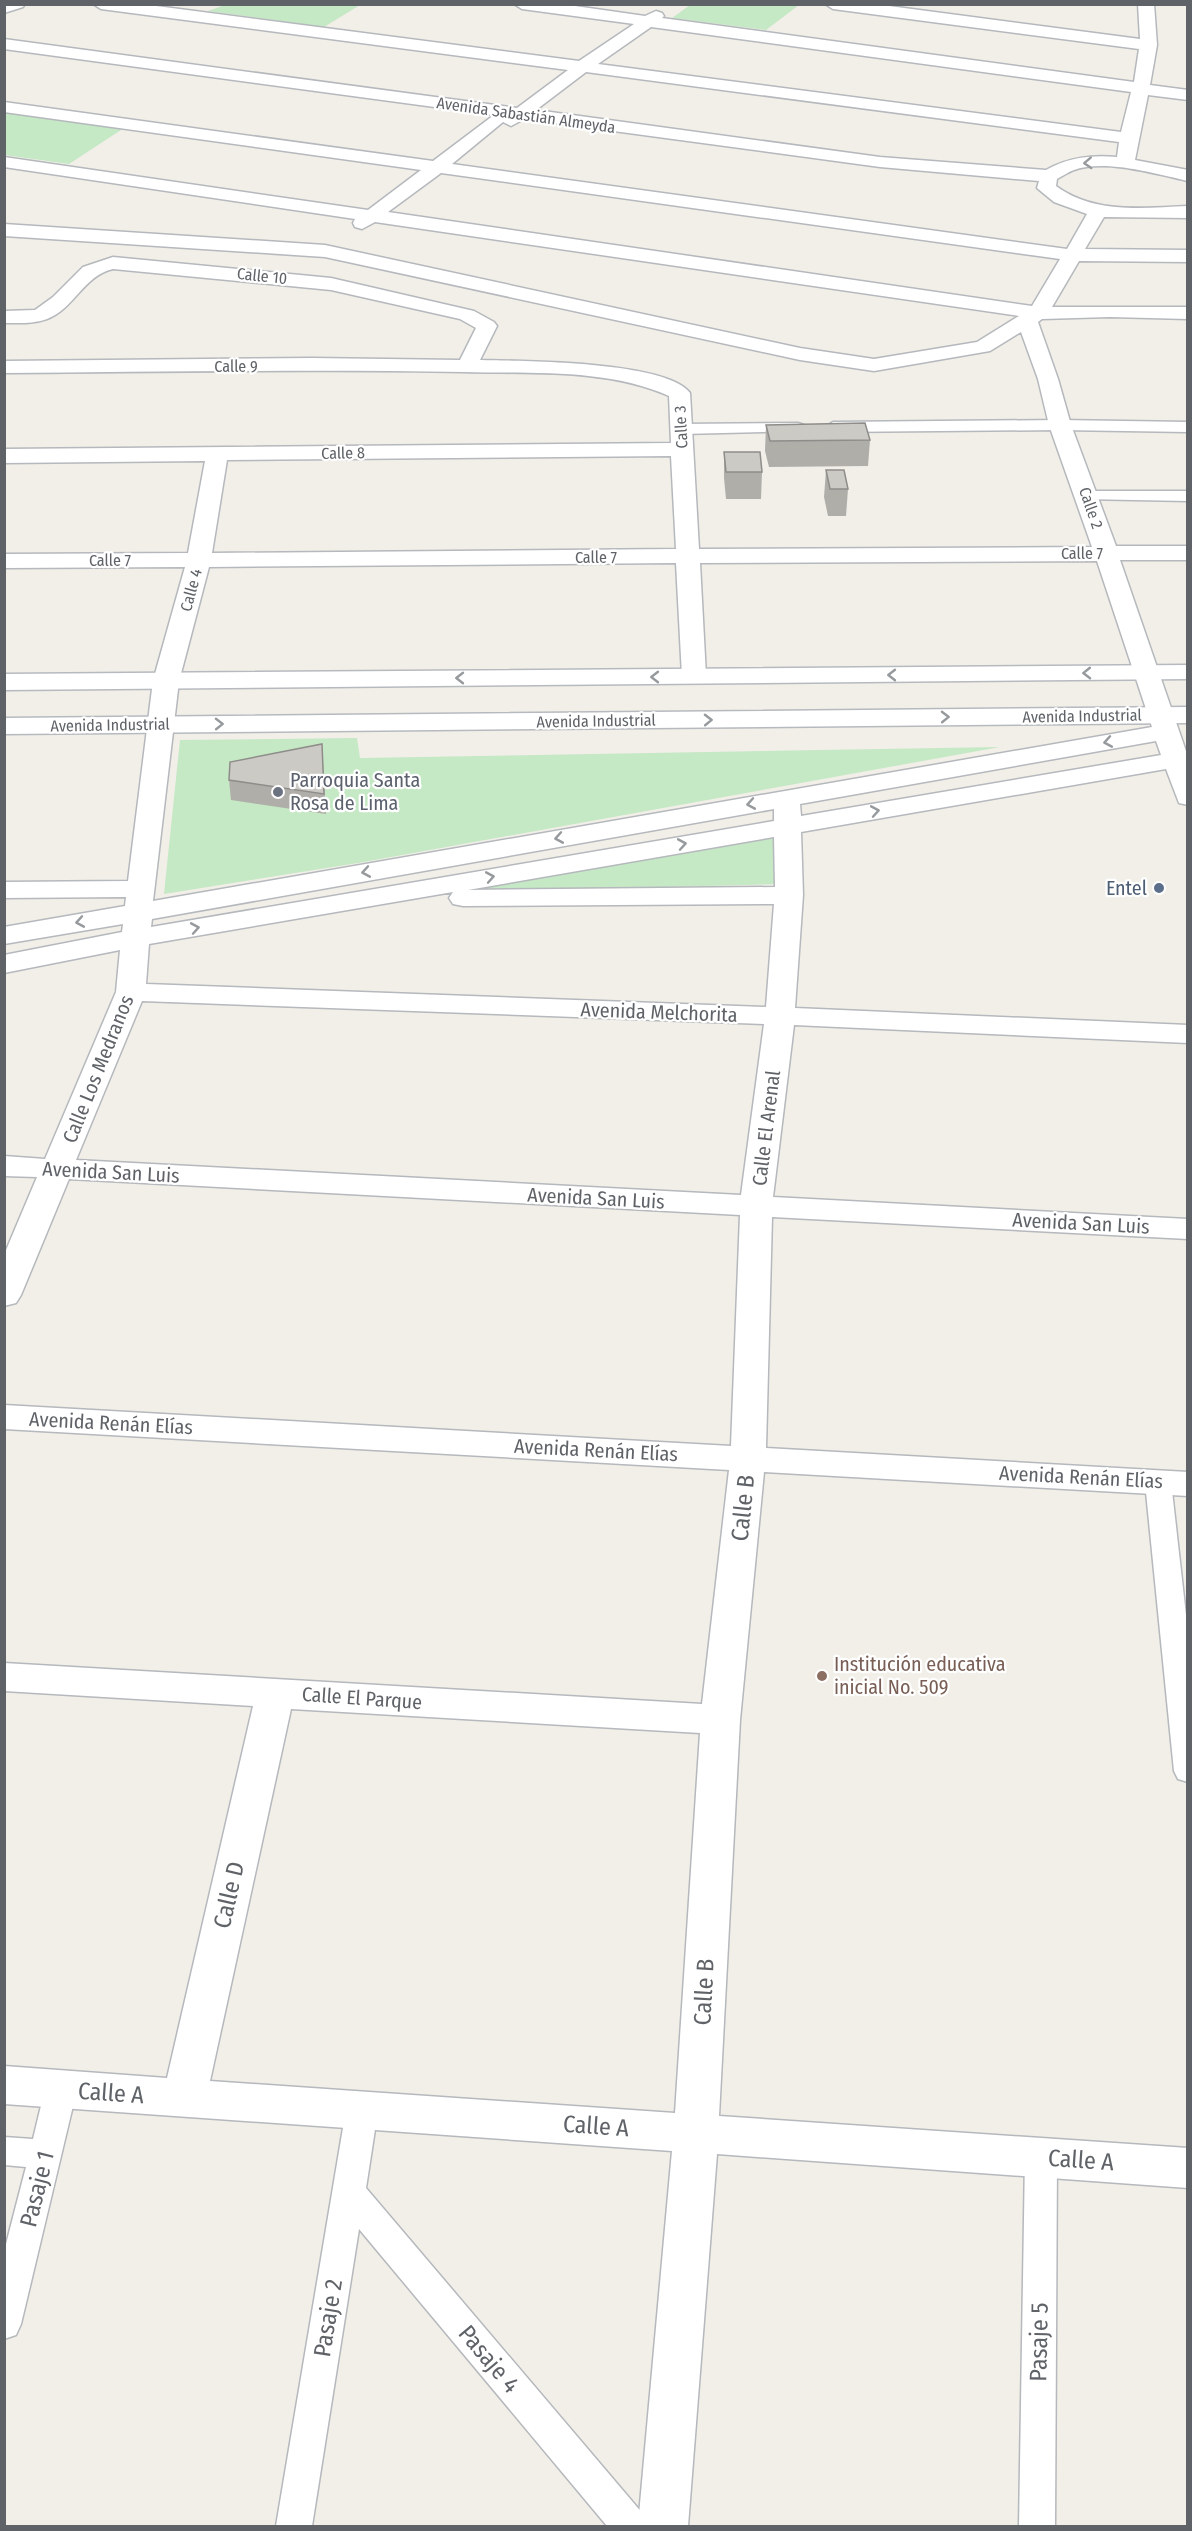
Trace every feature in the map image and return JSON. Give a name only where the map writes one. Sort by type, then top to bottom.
[{"type":"street","points":[[4,8],[18,4]]},
{"type":"street","points":[[101,4],[1128,138]]},
{"type":"street","points":[[183,15],[216,4]]},
{"type":"street","points":[[522,4],[646,23],[1188,95]]},
{"type":"street","points":[[325,251],[437,166],[672,4]]},
{"type":"street","points":[[833,4],[1149,45]]},
{"type":"street","points":[[1125,165],[1128,138],[1141,89],[1149,45],[1146,4]]},
{"type":"street","name":"Avenida Sabastián Almeyda","points":[[4,44],[878,171],[1048,182],[1068,166],[1089,161],[1188,176]]},
{"type":"street","name":"Avenida Sabastián Almeyda","points":[[4,54],[508,119]]},
{"type":"street","points":[[4,107],[1071,255],[1188,256]]},
{"type":"street","points":[[4,162],[1032,316],[1110,311],[1188,313]]},
{"type":"street","name":"Avenida Sabastián Almeyda","points":[[1048,182],[1056,197],[1074,205],[1133,213],[1188,213]]},
{"type":"street","points":[[4,230],[325,251],[800,354],[874,365],[983,347],[1032,316],[1099,210]]},
{"type":"street","name":"Calle 10","points":[[4,317],[39,315],[50,310],[86,272],[97,265],[113,263],[266,276],[331,285],[467,315],[487,326],[467,366]]},
{"type":"street","name":"Calle 2","points":[[1032,316],[1060,425],[1087,496],[1188,797]]},
{"type":"street","name":"Calle 9","points":[[4,367],[467,366]]},
{"type":"street","name":"Calle 3","points":[[467,366],[609,374],[664,384],[679,393],[694,676]]},
{"type":"street","name":"Calle 8","points":[[4,456],[217,454],[682,439]]},
{"type":"street","name":"Calle 4","points":[[160,725],[166,681],[199,559],[217,454]]},
{"type":"street","name":"Calle 7","points":[[4,561],[1188,552]]},
{"type":"street","points":[[4,682],[1188,672]]},
{"type":"street","name":"Avenida Industrial","points":[[4,726],[1163,724],[1188,715]]},
{"type":"street","points":[[361,899],[788,812],[1163,724]]},
{"type":"street","name":"Calle Los Medranos","points":[[4,1294],[131,992],[160,725]]},
{"type":"street","points":[[4,936],[788,812],[1175,760]]},
{"type":"street","name":"Calle El Arenal","points":[[748,1458],[756,1207],[780,1016],[789,895],[788,812]]},
{"type":"street","points":[[4,890],[138,913],[361,899],[789,895]]},
{"type":"street","points":[[4,964],[138,913]]},
{"type":"street","name":"Avenida Melchorita","points":[[131,992],[1188,1034]]},
{"type":"street","name":"Avenida San Luis","points":[[4,1166],[1188,1229]]},
{"type":"street","name":"Avenida Renán Elías","points":[[4,1417],[1173,1483]]},
{"type":"street","name":"Calle B","points":[[663,2526],[696,2133],[720,1720],[748,1458]]},
{"type":"street","name":"Calle El Parque","points":[[4,1677],[720,1720]]},
{"type":"street","name":"Calle D","points":[[184,2098],[275,1693]]},
{"type":"street","name":"Calle A","points":[[4,2085],[1188,2168]]},
{"type":"lane","points":[[682,439],[1060,425],[1188,427]]},
{"type":"lane","points":[[1087,496],[1188,496]]},
{"type":"lane","points":[[1173,1483],[1188,1771]]},
{"type":"lane","name":"Pasaje 1","points":[[4,2324],[61,2089]]},
{"type":"lane","name":"Pasaje 2","points":[[294,2526],[362,2110]]},
{"type":"lane","points":[[4,2151],[46,2154]]},
{"type":"lane","name":"Pasaje 5","points":[[1037,2526],[1041,2157]]},
{"type":"lane","name":"Pasaje 4","points":[[349,2192],[630,2526]]},
{"type":"green space","points":[[228,4],[360,5],[324,27],[208,11]]},
{"type":"green space","points":[[690,5],[799,5],[766,30],[672,18]]},
{"type":"green space","points":[[12,112],[124,128],[69,164],[5,155],[5,114]]},
{"type":"green space","points":[[357,738],[360,758],[1000,747],[358,863],[164,894],[180,740]]},
{"type":"green space","points":[[777,834],[782,884],[427,893]]},
{"type":"building","points":[[865,423],[870,440],[770,441],[766,425]]},
{"type":"building","points":[[724,452],[760,452],[762,472],[726,472]]},
{"type":"building","points":[[826,470],[844,470],[848,489],[830,489]]},
{"type":"building","points":[[322,744],[324,794],[229,780],[230,762]]},
{"type":"place","name":"Parroquia Santa Rosa de Lima","points":[[278,792]]},
{"type":"place","name":"Entel","points":[[1159,888]]},
{"type":"place","name":"Institución educativa inicial No. 509","points":[[822,1676]]}]
